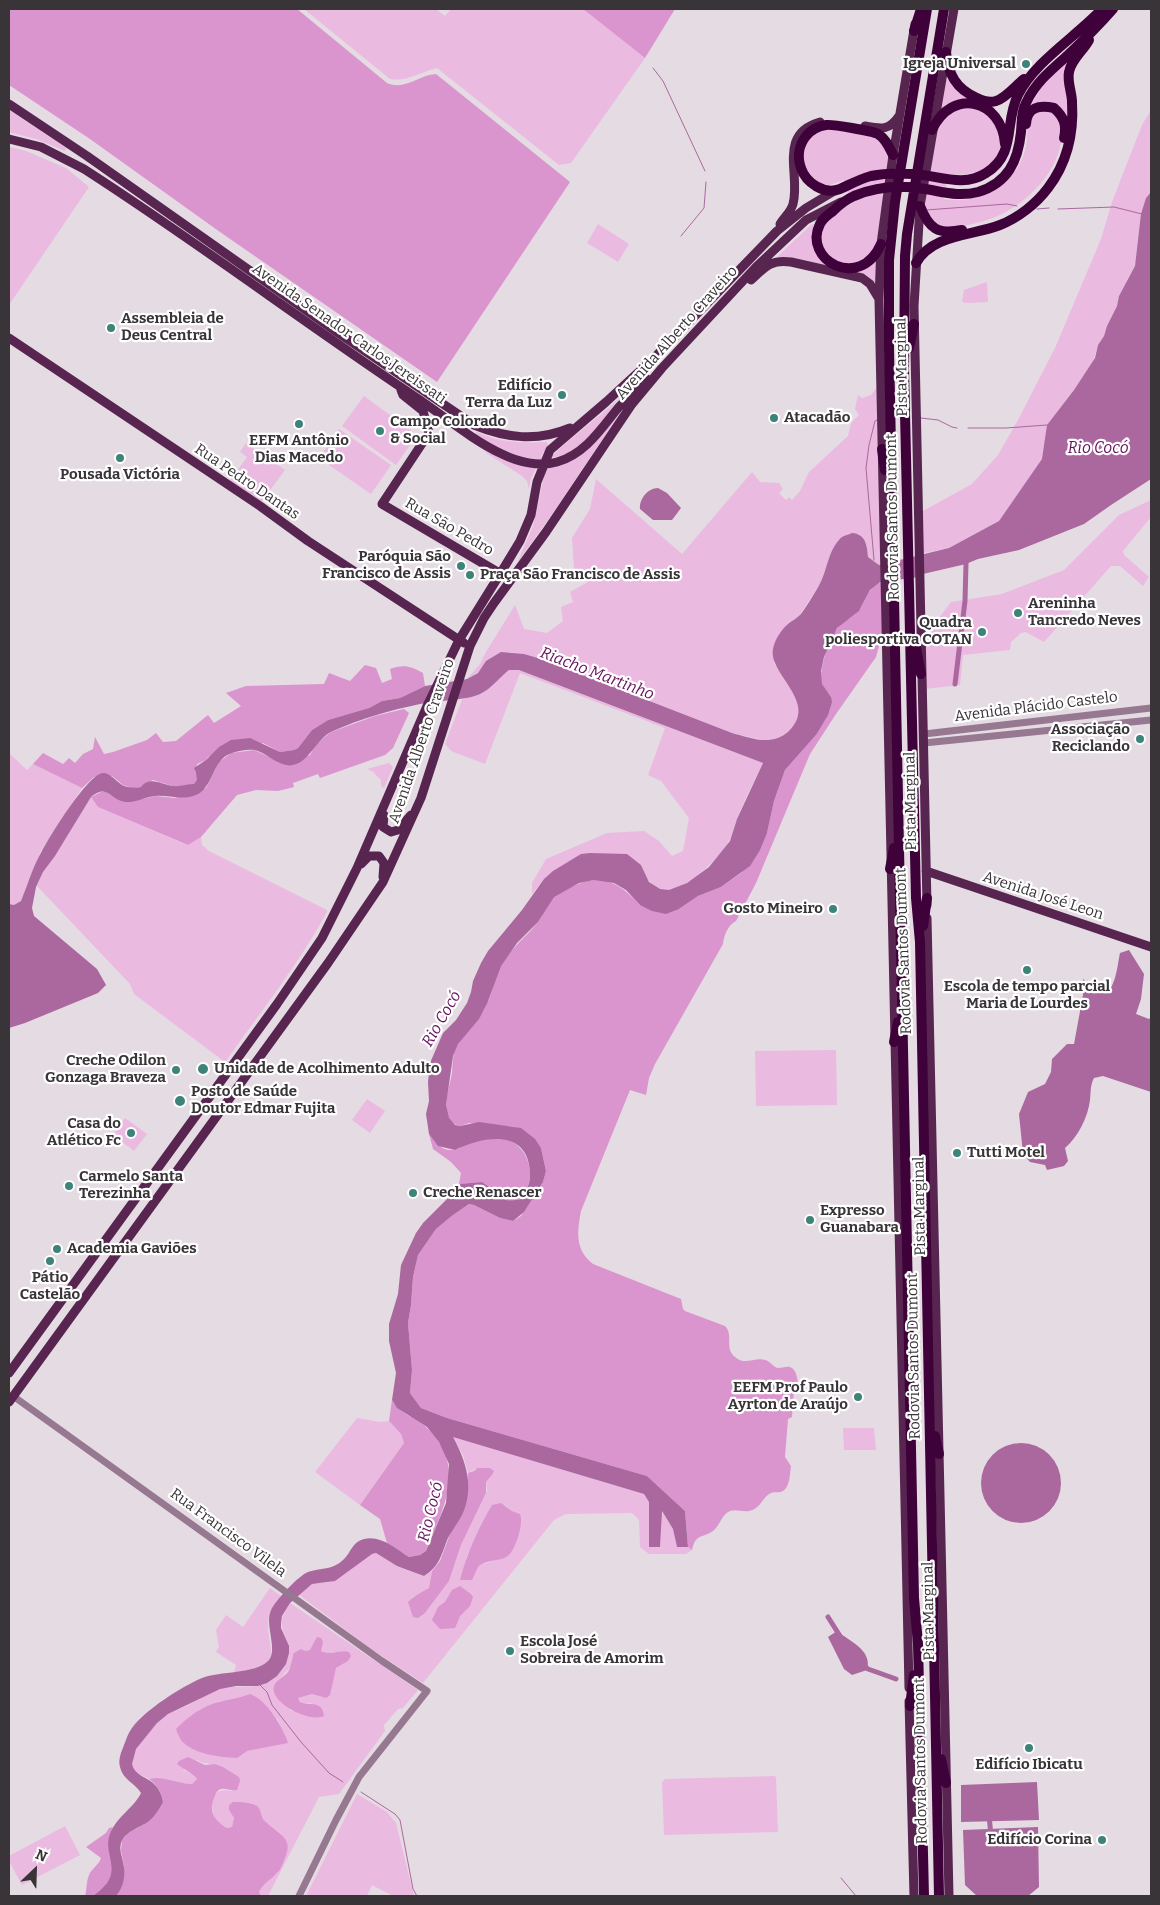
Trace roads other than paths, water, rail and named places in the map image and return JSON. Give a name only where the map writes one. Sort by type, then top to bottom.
[{"type":"highway","points":[[914,31],[919,9]]},
{"type":"highway","name":"Rodovia Santos Dumont","points":[[924,1896],[918,1644],[914,1598],[898,830],[889,587],[888,539],[890,500],[885,404],[891,235],[927,9]]},
{"type":"highway","name":"Rodovia Santos Dumont","points":[[939,1896],[920,942],[916,898],[904,368],[907,234],[944,9]]},
{"type":"highway","points":[[946,52],[949,71],[959,87],[968,94],[986,101],[1000,100],[1083,28],[1102,9]]},
{"type":"highway","points":[[916,263],[925,250],[937,243],[994,227],[1014,218],[1030,206],[1048,188],[1063,163],[1070,145],[1072,100],[1070,68],[1096,29],[1113,9]]},
{"type":"highway","points":[[1019,151],[1022,112],[1030,94],[1042,79],[1096,29]]},
{"type":"highway","points":[[1005,150],[1016,97],[1033,72]]},
{"type":"highway","points":[[932,130],[941,115],[947,110],[964,103],[974,104],[985,108],[1000,123],[1004,133],[1005,150]]},
{"type":"highway","points":[[920,206],[925,220],[930,226],[944,232],[990,223],[1013,212],[1041,188],[1055,165],[1063,146],[1066,126],[1054,108],[1046,106],[1033,109],[1027,116],[1023,145],[1019,151]]},
{"type":"highway","points":[[842,187],[824,189],[807,180],[802,172],[799,160],[800,149],[804,139],[812,130],[826,125],[874,133],[883,139],[893,155]]},
{"type":"highway","name":"Avenida Alberto Craveiro","points":[[842,187],[873,176],[909,173],[970,181],[996,165],[1005,150]]},
{"type":"highway","name":"Avenida Alberto Craveiro","points":[[846,200],[882,188],[905,187],[925,189],[944,194],[970,194],[992,186],[1008,173],[1019,151]]},
{"type":"highway","points":[[846,200],[823,219],[819,226],[817,239],[824,257],[836,266],[844,268],[860,267],[876,255],[881,244]]},
{"type":"highway","points":[[904,368],[914,324]]},
{"type":"highway","points":[[882,449],[890,500]]},
{"type":"highway","points":[[910,624],[921,674]]},
{"type":"highway","points":[[890,869],[898,830]]},
{"type":"highway","points":[[920,942],[927,898]]},
{"type":"highway","points":[[894,1042],[902,986]]},
{"type":"highway","points":[[930,1410],[939,1454]]},
{"type":"highway","points":[[904,1480],[913,1522]]},
{"type":"highway","points":[[910,1706],[918,1644]]},
{"type":"highway","points":[[936,1736],[946,1783]]},
{"type":"main road","name":"Pista Marginal","points":[[950,1894],[914,324],[920,206],[954,9]]},
{"type":"main road","name":"Pista Marginal","points":[[885,404],[879,300],[881,244],[893,155],[914,31]]},
{"type":"main road","name":"Avenida Senador Carlos Jereissati","points":[[9,104],[87,156],[330,327],[474,425],[495,434],[528,438],[551,435],[578,426]]},
{"type":"main road","points":[[776,231],[791,211],[793,204],[795,196],[793,152],[797,139],[804,130],[813,124],[824,121],[886,128],[894,124],[901,114]]},
{"type":"main road","name":"Avenida Senador Carlos Jereissati","points":[[9,139],[41,148],[84,169],[486,446],[517,460],[536,463],[556,462],[572,455],[590,443],[618,408],[646,380],[662,368]]},
{"type":"main road","name":"Avenida Alberto Craveiro","points":[[9,1373],[307,961],[333,918],[358,868],[427,706],[459,640],[520,541],[531,515],[537,482],[546,456],[558,442],[606,402],[657,355],[776,231],[806,208],[842,187]]},
{"type":"main road","name":"Avenida Alberto Craveiro","points":[[11,1399],[328,963],[383,882],[418,804],[470,646],[484,618],[546,532],[632,404],[662,368],[756,267],[806,220],[846,200]]},
{"type":"main road","points":[[733,293],[745,286],[770,263],[782,261],[862,278],[870,284],[879,300]]},
{"type":"main road","name":"Rua Pedro Dantas","points":[[9,338],[260,506],[308,541],[470,646]]},
{"type":"main road","name":"Rua São Pedro","points":[[400,388],[403,395],[422,410],[429,430],[428,436],[382,504],[501,574]]},
{"type":"main road","points":[[886,436],[882,449],[888,539]]},
{"type":"main road","name":"Pista Marginal","points":[[889,587],[890,869],[914,1896]]},
{"type":"main road","points":[[389,795],[383,820],[383,827],[389,832],[399,829],[418,804]]},
{"type":"main road","points":[[358,868],[369,856],[379,856],[384,863],[383,882]]},
{"type":"main road","name":"Avenida José Leon","points":[[926,871],[1151,948]]},
{"type":"main road","points":[[109,1236],[120,1249]]},
{"type":"main road","points":[[909,1896],[914,1886]]},
{"type":"street","name":"Avenida Plácido Castelo","points":[[924,738],[1151,708]]},
{"type":"street","name":"Avenida Plácido Castelo","points":[[924,738],[1151,720]]},
{"type":"street","name":"Rua Francisco Vilela","points":[[11,1399],[427,1691],[359,1777],[299,1896]]},
{"type":"water","name":"Rio Cocó","points":[[1151,192],[1151,479],[1084,524],[1019,550],[923,574],[920,577],[880,582],[870,590],[859,611],[837,628],[824,657],[821,671],[822,684],[831,697],[832,702],[828,715],[816,735],[785,770],[774,801],[767,833],[760,850],[750,866],[721,887],[698,896],[679,909],[666,914],[652,911],[640,905],[626,890],[614,883],[594,880],[579,883],[554,897],[538,922],[517,943],[501,966],[487,1004],[479,1019],[458,1044],[453,1056],[446,1105],[449,1118],[455,1125],[460,1126],[479,1122],[521,1128],[535,1139],[541,1148],[546,1171],[543,1182],[524,1212],[513,1221],[500,1218],[469,1204],[436,1229],[418,1255],[413,1277],[408,1323],[412,1370],[410,1393],[421,1408],[447,1418],[647,1476],[685,1511],[688,1547],[677,1547],[673,1529],[662,1511],[660,1547],[649,1547],[649,1502],[644,1494],[453,1437],[465,1465],[468,1495],[462,1515],[448,1538],[434,1568],[424,1576],[397,1566],[376,1553],[335,1581],[312,1584],[290,1603],[282,1616],[281,1628],[289,1646],[289,1653],[286,1664],[277,1676],[267,1683],[258,1686],[236,1686],[220,1689],[168,1714],[157,1723],[136,1749],[132,1764],[138,1773],[157,1787],[163,1802],[151,1819],[126,1835],[121,1843],[124,1876],[119,1892],[116,1896],[93,1896],[105,1885],[112,1871],[108,1847],[110,1834],[117,1822],[141,1793],[126,1778],[119,1764],[127,1736],[138,1721],[164,1700],[202,1678],[255,1668],[268,1661],[272,1651],[269,1616],[277,1600],[304,1574],[339,1563],[360,1540],[370,1538],[382,1541],[409,1557],[420,1555],[426,1551],[446,1503],[449,1464],[439,1442],[427,1427],[397,1408],[392,1400],[396,1373],[389,1341],[389,1324],[398,1294],[401,1265],[416,1233],[423,1223],[459,1184],[482,1182],[502,1199],[513,1200],[522,1199],[530,1180],[528,1161],[523,1150],[515,1143],[492,1139],[480,1141],[455,1150],[438,1146],[429,1134],[426,1114],[429,1101],[430,1063],[443,1033],[456,1020],[467,1003],[473,981],[488,951],[522,910],[544,879],[553,871],[581,854],[627,854],[641,865],[649,882],[660,889],[669,890],[687,883],[709,867],[730,841],[737,819],[763,763],[519,670],[509,670],[488,689],[475,696],[398,709],[333,731],[327,734],[304,759],[293,765],[283,764],[255,750],[243,750],[232,753],[225,756],[220,762],[205,788],[193,796],[183,798],[155,796],[125,802],[105,792],[97,793],[91,797],[43,872],[36,887],[32,908],[34,916],[97,969],[106,985],[98,993],[9,1028],[9,904],[14,905],[21,901],[36,863],[53,833],[79,794],[96,776],[103,773],[111,776],[122,785],[134,788],[141,787],[145,783],[152,781],[176,786],[194,784],[197,780],[194,768],[206,760],[219,747],[231,740],[250,738],[280,752],[294,750],[298,748],[312,730],[328,720],[369,708],[382,701],[400,698],[425,686],[467,679],[478,673],[486,661],[501,652],[524,654],[541,659],[732,733],[761,740],[776,739],[782,736],[789,731],[797,720],[798,709],[796,699],[773,659],[774,645],[781,632],[801,614],[811,598],[823,577],[835,545],[843,537],[852,533],[857,534],[865,541],[868,557],[879,565],[949,548],[999,521],[1042,459],[1047,425],[1074,390],[1095,358],[1098,345],[1117,306],[1119,296],[1135,266],[1141,214],[1146,198]]},
{"type":"water","points":[[654,488],[667,493],[681,508],[672,520],[653,520],[640,509],[645,495]]},
{"type":"water","points":[[1129,950],[1144,974],[1141,999],[1136,1014],[1149,1019],[1151,1017],[1151,1092],[1103,1076],[1094,1078],[1085,1120],[1074,1138],[1065,1148],[1068,1161],[1064,1166],[1047,1170],[1045,1165],[1030,1162],[1023,1154],[1019,1114],[1028,1092],[1045,1084],[1051,1072],[1052,1059],[1067,1044],[1074,1044],[1083,995],[1083,979],[1094,990],[1101,993],[1106,992],[1114,982],[1120,953]]},
{"type":"water","points":[[1013,1443],[1029,1443],[1050,1454],[1061,1475],[1061,1491],[1050,1512],[1029,1523],[1013,1523],[999,1517],[987,1505],[981,1491],[981,1475],[987,1461],[999,1449]]},
{"type":"water","points":[[837,1631],[859,1647],[867,1657],[867,1670],[852,1675],[844,1669],[828,1637]]},
{"type":"water","points":[[1037,1782],[1039,1820],[961,1822],[961,1785]]},
{"type":"water","points":[[1038,1827],[1039,1887],[1028,1896],[977,1896],[965,1885],[963,1830]]},
{"type":"waterway","points":[[653,68],[663,81],[705,171]]},
{"type":"waterway","points":[[681,236],[704,208],[706,182]]},
{"type":"waterway","points":[[926,210],[1007,204],[1017,206]]},
{"type":"waterway","points":[[1058,209],[1114,207],[1142,214]]},
{"type":"waterway","points":[[1037,209],[1049,208]]},
{"type":"waterway","points":[[921,418],[938,420],[957,428]]},
{"type":"waterway","points":[[874,560],[866,468],[869,445],[875,421],[877,420]]},
{"type":"waterway","points":[[968,428],[1047,425]]},
{"type":"waterway","points":[[955,684],[965,601],[965,558]]},
{"type":"waterway","points":[[828,1617],[840,1636]]},
{"type":"waterway","points":[[862,1664],[868,1669],[896,1679]]},
{"type":"waterway","points":[[260,1685],[267,1692],[272,1705],[301,1742],[329,1773],[343,1782]]},
{"type":"waterway","points":[[361,1792],[395,1814],[400,1820],[413,1889],[417,1896]]},
{"type":"waterway","points":[[989,1816],[991,1835]]},
{"type":"waterway","points":[[841,1878],[856,1896]]},
{"type":"place","name":"Igreja Universal","points":[[1026,64]]},
{"type":"place","name":"Assembleia de Deus Central","points":[[111,328]]},
{"type":"place","name":"Edifício Terra da Luz","points":[[562,395]]},
{"type":"place","name":"Atacadão","points":[[774,418]]},
{"type":"place","name":"EEFM Antônio Dias Macedo","points":[[299,424]]},
{"type":"place","name":"Campo Colorado & Social","points":[[380,431]]},
{"type":"place","name":"Pousada Victória","points":[[120,458]]},
{"type":"place","name":"Paróquia São Francisco de Assis","points":[[461,566]]},
{"type":"place","name":"Praça São Francisco de Assis","points":[[470,575]]},
{"type":"place","name":"Areninha Tancredo Neves","points":[[1018,613]]},
{"type":"place","name":"Quadra poliesportiva COTAN","points":[[982,632]]},
{"type":"place","name":"Associação Reciclando","points":[[1140,739]]},
{"type":"place","name":"Gosto Mineiro","points":[[833,909]]},
{"type":"place","name":"Escola de tempo parcial Maria de Lourdes","points":[[1027,970]]},
{"type":"place","name":"Unidade de Acolhimento Adulto","points":[[203,1069]]},
{"type":"place","name":"Creche Odilon Gonzaga Braveza","points":[[176,1070]]},
{"type":"place","name":"Posto de Saúde Doutor Edmar Fujita","points":[[180,1101]]},
{"type":"place","name":"Casa do Atlético Fc","points":[[131,1133]]},
{"type":"place","name":"Tutti Motel","points":[[957,1153]]},
{"type":"place","name":"Carmelo Santa Terezinha","points":[[69,1186]]},
{"type":"place","name":"Creche Renascer","points":[[413,1193]]},
{"type":"place","name":"Expresso Guanabara","points":[[810,1220]]},
{"type":"place","name":"Academia Gaviões","points":[[57,1249]]},
{"type":"place","name":"Pátio Castelão","points":[[50,1261]]},
{"type":"place","name":"EEFM Prof Paulo Ayrton de Araújo","points":[[858,1397]]},
{"type":"place","name":"Escola José Sobreira de Amorim","points":[[510,1651]]},
{"type":"place","name":"Edifício Ibicatu","points":[[1029,1748]]},
{"type":"place","name":"Edifício Corina","points":[[1102,1840]]},
{"type":"water label","name":"Riacho Martinho","points":[[597,674]]}]
